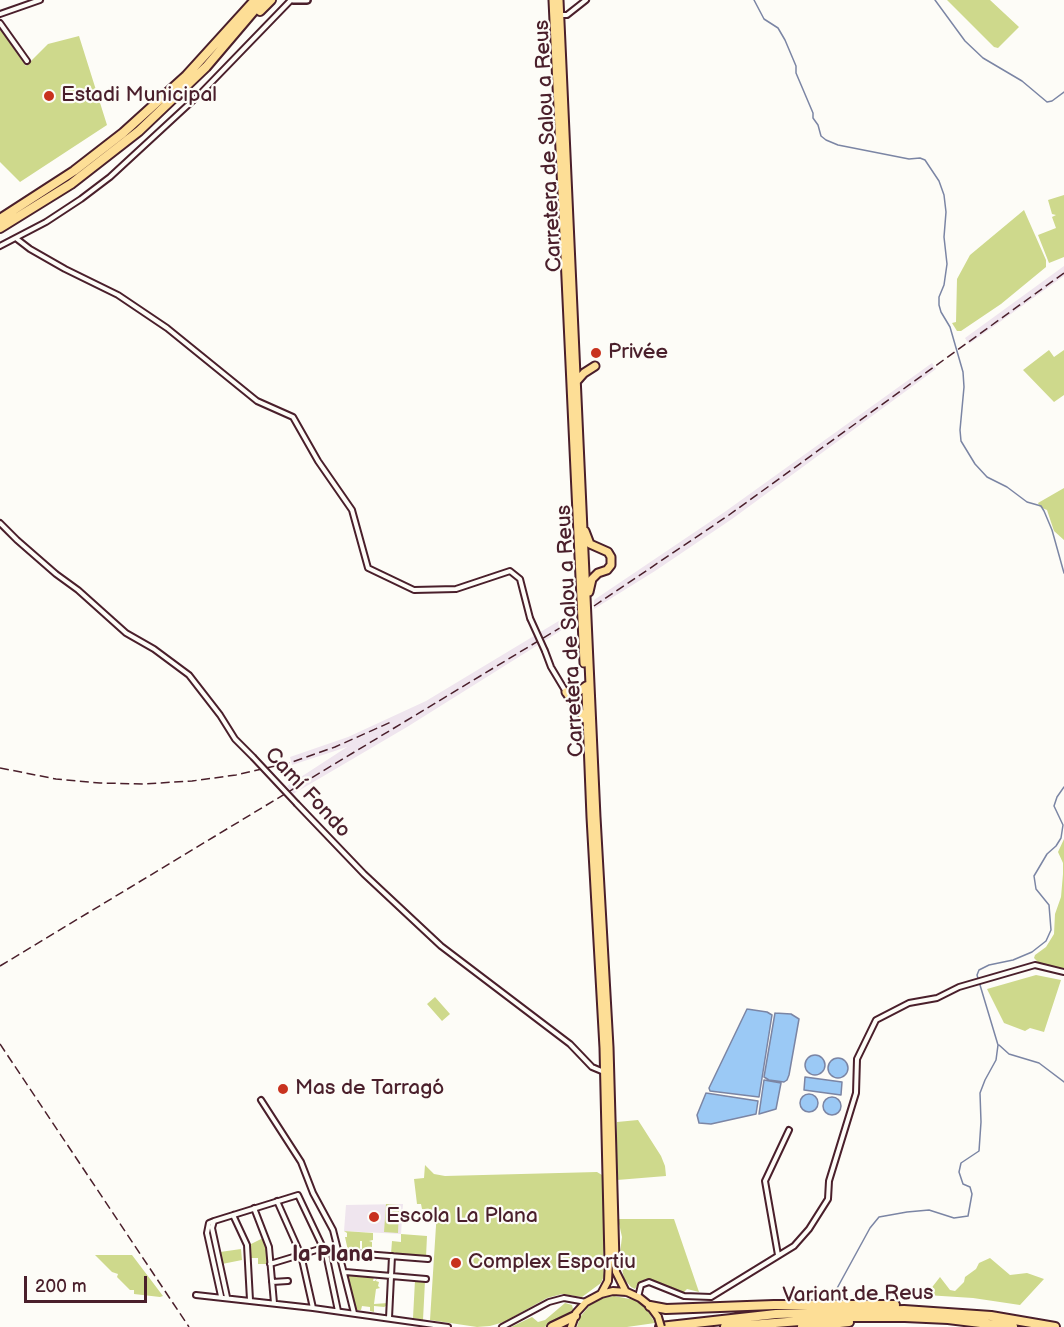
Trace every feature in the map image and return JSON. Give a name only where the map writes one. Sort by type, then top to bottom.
[{"type":"highway","points":[[218,47],[249,0]]},
{"type":"highway","points":[[0,228],[54,196],[103,160],[171,102],[255,0]]},
{"type":"highway","points":[[0,219],[56,184],[109,145],[218,47],[263,0]]},
{"type":"highway","points":[[218,47],[229,45],[271,0]]},
{"type":"highway","points":[[552,0],[612,1261]]},
{"type":"highway","points":[[560,0],[563,15],[562,77]]},
{"type":"highway","name":"Carretera de Salou a Reus","points":[[560,0],[576,382],[609,1047],[612,1261]]},
{"type":"highway","points":[[575,357],[586,366],[595,366],[576,382]]},
{"type":"highway","points":[[583,528],[590,544],[608,552],[611,557],[611,564],[607,570],[598,573],[592,579],[589,588],[593,668],[590,675]]},
{"type":"highway","points":[[566,692],[578,692],[586,686]]},
{"type":"highway","points":[[566,692],[587,721]]},
{"type":"highway","points":[[650,1306],[666,1309],[774,1305],[904,1305],[928,1307],[937,1311]]},
{"type":"highway","name":"Variant de Reus","points":[[661,1327],[776,1314],[850,1311],[937,1311],[991,1316],[1055,1327]]},
{"type":"highway","points":[[552,1327],[577,1313]]},
{"type":"highway","name":"Variant de Reus","points":[[725,1327],[850,1317],[948,1319],[1013,1327]]},
{"type":"highway","points":[[802,1327],[850,1322],[991,1323]]},
{"type":"main road","points":[[612,1261],[618,1279],[627,1293]]},
{"type":"main road","points":[[601,1294],[608,1281],[612,1261]]},
{"type":"main road","points":[[571,1327],[577,1313],[586,1302],[613,1291],[638,1296],[650,1306],[658,1317],[661,1327]]},
{"type":"street","points":[[0,14],[40,0]]},
{"type":"street","points":[[0,246],[81,199],[110,177],[201,93],[292,0],[307,0]]},
{"type":"street","points":[[563,15],[567,15],[586,0]]},
{"type":"street","points":[[0,23],[27,61]]},
{"type":"street","points":[[17,238],[30,249],[65,269],[118,295],[167,328],[257,401],[292,417],[318,461],[352,510],[368,568],[414,590],[456,588],[510,571],[520,579],[530,618],[551,668],[566,692]]},
{"type":"street","name":"Camí Fondo","points":[[0,523],[126,633],[154,649],[189,675],[220,715],[235,739],[364,874],[441,946],[570,1044],[595,1069],[604,1072]]},
{"type":"street","points":[[638,1296],[641,1285],[649,1282],[684,1296],[718,1295],[794,1246],[809,1229],[828,1199],[829,1180],[856,1093],[857,1059],[876,1020],[909,1003],[937,998],[959,987],[1035,965],[1064,972]]},
{"type":"street","points":[[261,1100],[301,1162],[313,1193],[333,1230],[354,1313]]},
{"type":"street","points":[[778,1255],[765,1181],[789,1130]]},
{"type":"street","points":[[221,1296],[209,1228],[214,1221],[298,1195],[323,1248],[338,1311]]},
{"type":"street","points":[[277,1201],[301,1255],[313,1308]]},
{"type":"street","points":[[254,1208],[269,1247],[274,1303]]},
{"type":"street","points":[[233,1215],[247,1245],[250,1300]]},
{"type":"street","points":[[209,1228],[227,1297]]},
{"type":"street","points":[[270,1264],[323,1248]]},
{"type":"street","points":[[339,1252],[428,1259]]},
{"type":"street","points":[[389,1318],[392,1256]]},
{"type":"street","points":[[345,1272],[426,1279]]},
{"type":"street","points":[[272,1282],[288,1281]]},
{"type":"street","points":[[196,1295],[221,1296],[448,1327]]},
{"type":"street","points":[[502,1327],[549,1302],[564,1298],[586,1302]]},
{"type":"street","points":[[571,1300],[577,1313]]},
{"type":"shaded area","points":[[1064,266],[1064,276],[969,344],[965,338]]},
{"type":"shaded area","points":[[932,363],[936,369],[732,519],[594,609],[594,600],[726,511]]},
{"type":"shaded area","points":[[572,613],[573,623],[407,727],[293,794],[287,786],[347,747],[292,765],[290,757],[348,737],[426,701]]},
{"type":"shaded area","name":"Escola La Plana","points":[[403,1204],[401,1234],[344,1231],[346,1205]]},
{"type":"green space","points":[[947,0],[990,0],[1019,27],[998,48],[994,47]]},
{"type":"green space","name":"Estadi Municipal","points":[[0,29],[26,66],[48,44],[79,36],[107,125],[20,182],[0,162]]},
{"type":"green space","points":[[1064,195],[1064,257],[1049,263],[1038,235],[1056,228],[1052,217],[1056,215],[1052,214],[1048,200]]},
{"type":"green space","points":[[1024,210],[1046,260],[1046,267],[1001,304],[961,331],[957,331],[952,323],[956,322],[957,279],[970,255]]},
{"type":"green space","points":[[1049,350],[1054,357],[1064,350],[1064,395],[1054,402],[1023,370]]},
{"type":"green space","points":[[1064,488],[1064,540],[1054,531],[1047,510],[1040,507],[1038,503]]},
{"type":"green space","points":[[1064,839],[1064,971],[1041,965],[1034,958],[1046,947],[1054,934],[1055,914],[1061,897],[1063,874],[1063,863],[1058,852]]},
{"type":"green space","points":[[1036,975],[1061,980],[1044,1032],[1030,1028],[1025,1031],[1004,1023],[987,989]]},
{"type":"green space","points":[[435,997],[450,1014],[442,1021],[427,1004]]},
{"type":"green space","points":[[638,1120],[661,1156],[666,1176],[617,1180],[617,1122]]},
{"type":"green space","points":[[425,1165],[434,1174],[445,1176],[597,1172],[602,1175],[605,1235],[604,1276],[601,1283],[582,1297],[562,1294],[547,1298],[504,1322],[490,1326],[477,1327],[430,1320],[437,1210],[422,1209],[421,1204],[417,1204],[414,1179],[424,1178]]},
{"type":"green space","points":[[386,1204],[399,1205],[398,1233],[384,1232]]},
{"type":"green space","points":[[618,1219],[674,1219],[699,1292],[687,1289],[680,1293],[648,1279],[640,1281],[635,1289],[631,1287],[623,1274],[620,1253],[622,1237]]},
{"type":"green space","points":[[344,1231],[373,1233],[373,1240],[369,1241],[372,1242],[372,1253],[362,1252],[362,1241],[360,1241],[360,1252],[348,1251],[345,1237],[347,1233]]},
{"type":"green space","points":[[401,1234],[427,1236],[426,1257],[391,1254],[392,1241],[401,1242]]},
{"type":"green space","points":[[263,1238],[267,1246],[267,1264],[258,1264],[258,1258],[250,1258],[249,1245]]},
{"type":"green space","points":[[241,1249],[242,1260],[222,1264],[220,1252]]},
{"type":"green space","points":[[95,1255],[132,1255],[163,1296],[134,1294],[134,1290],[130,1290],[117,1277],[118,1274],[112,1272]]},
{"type":"green space","points":[[990,1258],[1010,1275],[1027,1273],[1044,1279],[1020,1305],[973,1298],[926,1295],[940,1277],[950,1290],[955,1291],[979,1263]]},
{"type":"green space","points":[[347,1275],[374,1277],[373,1281],[377,1278],[376,1281],[379,1282],[380,1288],[376,1289],[374,1304],[388,1303],[388,1305],[374,1306],[374,1312],[370,1311],[370,1307],[362,1306],[361,1310],[354,1310]]},
{"type":"green space","points":[[415,1280],[425,1281],[423,1320],[413,1318]]},
{"type":"green space","points":[[614,1296],[635,1300],[646,1308],[655,1323],[627,1327],[577,1327],[580,1317],[590,1305],[603,1298]]},
{"type":"green space","points":[[565,1303],[572,1305],[573,1309],[560,1323],[544,1327],[511,1327],[532,1317],[538,1322],[545,1320]]},
{"type":"water","points":[[747,1009],[772,1015],[759,1097],[710,1091],[709,1088]]},
{"type":"water","points":[[775,1013],[791,1014],[799,1019],[789,1075],[784,1082],[764,1077]]},
{"type":"water","points":[[815,1055],[822,1058],[825,1065],[822,1072],[815,1075],[808,1072],[805,1065],[808,1058]]},
{"type":"water","points":[[838,1058],[845,1061],[848,1068],[845,1075],[838,1078],[831,1075],[828,1068],[831,1061]]},
{"type":"water","points":[[805,1077],[842,1082],[841,1095],[804,1090]]},
{"type":"water","points":[[764,1080],[781,1083],[776,1109],[759,1114]]},
{"type":"water","points":[[706,1093],[758,1101],[756,1114],[711,1124],[699,1123],[697,1115]]},
{"type":"water","points":[[805,1094],[813,1094],[818,1099],[816,1110],[805,1112],[800,1107],[800,1099]]},
{"type":"water","points":[[828,1097],[836,1097],[841,1102],[839,1113],[828,1115],[823,1110],[823,1102]]},
{"type":"waterway","points":[[754,0],[764,19],[778,28],[785,40],[821,136],[838,145],[909,159],[920,158],[925,160],[939,181],[946,212],[944,237],[947,264],[939,305],[950,327],[963,372],[961,441],[975,464],[987,477],[1007,487],[1027,502],[1041,506],[1052,530],[1064,573]]},
{"type":"waterway","points":[[935,0],[965,41],[983,58],[1022,81],[1047,102],[1064,92]]},
{"type":"waterway","points":[[835,1292],[870,1228],[879,1217],[929,1210],[954,1218],[968,1216],[972,1194],[970,1187],[963,1184],[959,1172],[961,1163],[979,1151],[980,1093],[996,1060],[998,1045],[977,975],[979,970],[989,965],[1013,960],[1032,952],[1046,941],[1051,930],[1049,905],[1036,889],[1034,876],[1047,854],[1061,838],[1063,825],[1054,806],[1064,787]]},
{"type":"waterway","points":[[999,1045],[1009,1054],[1039,1063],[1064,1082]]},
{"type":"railway","points":[[594,606],[729,515],[1064,273]]},
{"type":"railway","points":[[0,966],[573,620]]},
{"type":"railway","points":[[0,768],[56,779],[100,783],[143,784],[192,781],[236,775],[292,762],[335,747],[391,722]]},
{"type":"railway","points":[[0,1044],[189,1327]]},
{"type":"place","name":"Estadi Municipal","points":[[49,96]]},
{"type":"place","name":"Privée","points":[[596,353]]},
{"type":"place","name":"Mas de Tarragó","points":[[283,1089]]},
{"type":"place","name":"Escola La Plana","points":[[374,1217]]},
{"type":"place","name":"Complex Esportiu","points":[[456,1263]]},
{"type":"district","name":"la Plana","points":[[333,1255]]}]
